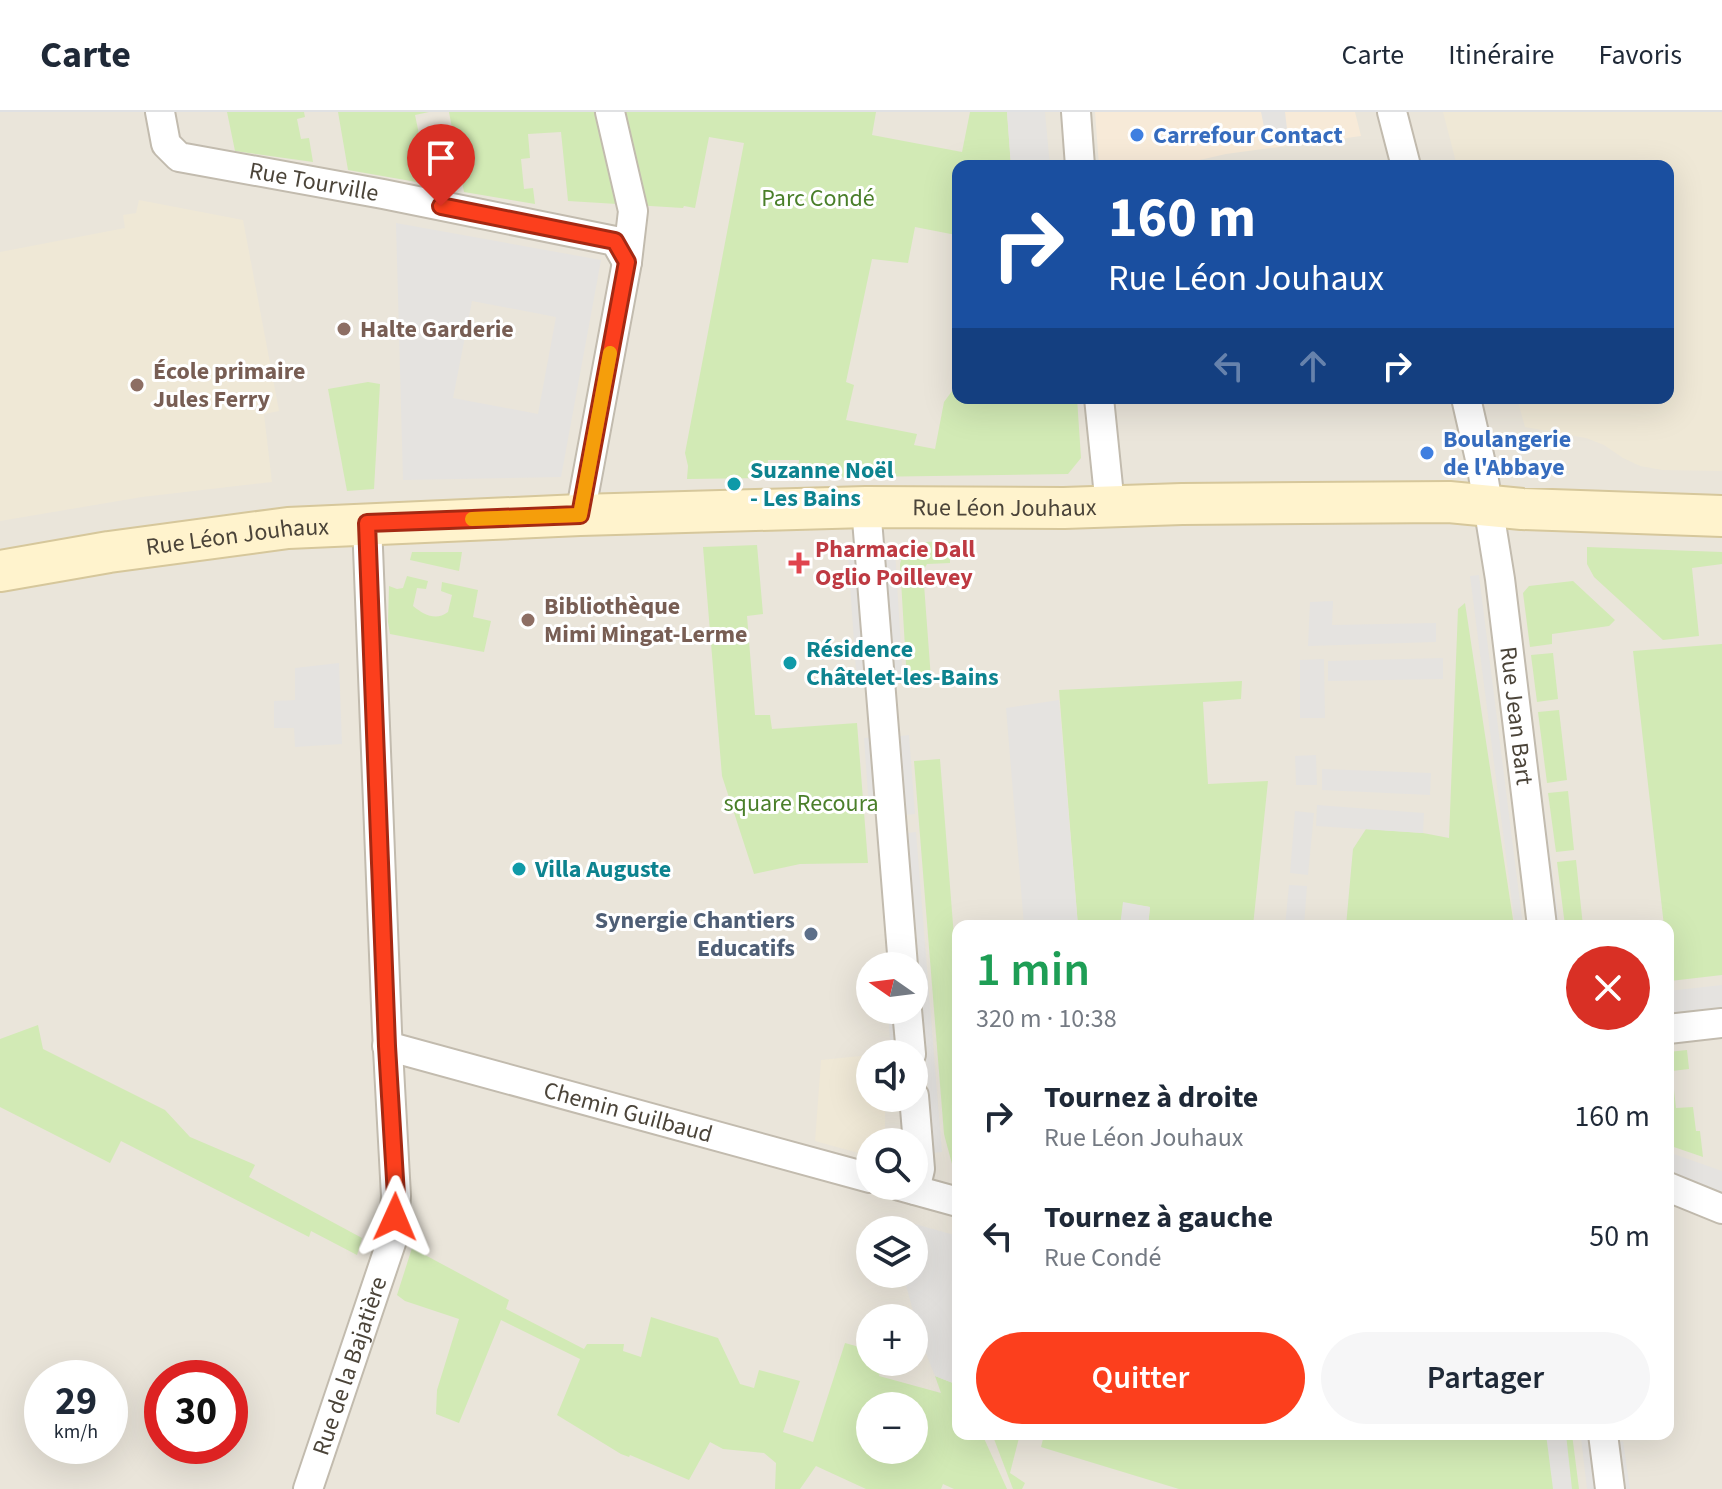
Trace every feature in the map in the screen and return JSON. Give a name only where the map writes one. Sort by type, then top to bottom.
[{"type":"street","name":"Rue Tourville","points":[[160,112],[166,144],[179,157],[615,241],[628,251]]},
{"type":"street","points":[[580,515],[633,211],[610,112]]},
{"type":"street","points":[[1076,112],[1080,160]]},
{"type":"street","points":[[1392,112],[1404,160]]},
{"type":"street","points":[[1100,404],[1110,506]]},
{"type":"street","name":"Rue Jean Bart","points":[[1467,404],[1489,505],[1541,920]]},
{"type":"street","name":"Rue Léon Jouhaux","points":[[0,571],[109,552],[288,528],[580,515],[866,507],[1449,502],[1657,516],[1722,516]]},
{"type":"street","points":[[866,507],[902,952]]},
{"type":"street","name":"Rue de la Bajatière","points":[[308,1489],[393,1237],[396,1196],[387,1046],[367,523]]},
{"type":"street","points":[[1674,1028],[1722,1023]]},
{"type":"street","name":"Chemin Guilbaud","points":[[387,1046],[856,1174]]},
{"type":"street","points":[[1674,1189],[1722,1209]]},
{"type":"street","points":[[928,1194],[952,1200]]},
{"type":"street","points":[[1604,1440],[1610,1489]]},
{"type":"shaded area","points":[[0,112],[1722,112],[1722,1489],[0,1489]]},
{"type":"shaded area","points":[[1007,112],[1045,112],[1049,160],[1011,160]]},
{"type":"shaded area","points":[[1095,112],[1355,112],[1361,136],[1200,160],[1099,160]]},
{"type":"shaded area","points":[[1261,112],[1285,112],[1287,129],[1265,132]]},
{"type":"shaded area","points":[[1443,112],[1722,112],[1722,471],[1662,470],[1640,466],[1586,438],[1525,427],[1519,404],[1674,404],[1674,160],[1455,160]]},
{"type":"shaded area","name":"École primaire Jules Ferry","points":[[139,200],[243,220],[279,411],[264,414],[272,482],[142,497],[0,521],[0,252],[125,228],[123,215],[136,213]]},
{"type":"shaded area","points":[[396,223],[601,260],[561,477],[403,480]],"holes":[[[472,301],[556,317],[538,414],[453,398]]]},
{"type":"shaded area","points":[[885,550],[895,550],[903,680],[893,680]]},
{"type":"shaded area","points":[[848,556],[859,556],[867,670],[856,671]]},
{"type":"shaded area","points":[[1479,575],[1522,920],[1514,920],[1470,576]]},
{"type":"shaded area","points":[[1333,601],[1332,625],[1436,623],[1436,642],[1308,646],[1310,602]]},
{"type":"shaded area","points":[[1519,613],[1559,920],[1549,920],[1510,615]]},
{"type":"shaded area","points":[[1443,658],[1443,679],[1328,681],[1328,661]]},
{"type":"shaded area","points":[[1324,659],[1325,718],[1300,718],[1300,660]]},
{"type":"shaded area","points":[[339,663],[342,744],[295,747],[294,728],[274,728],[274,701],[295,700],[295,668]]},
{"type":"shaded area","points":[[1059,700],[1077,920],[1024,920],[1006,708]]},
{"type":"shaded area","points":[[909,735],[915,814],[905,815],[900,736]]},
{"type":"shaded area","points":[[874,737],[879,808],[869,809],[864,738]]},
{"type":"shaded area","points":[[1316,755],[1317,785],[1296,785],[1295,756]]},
{"type":"shaded area","points":[[1322,769],[1431,773],[1430,795],[1322,790]]},
{"type":"shaded area","points":[[1317,805],[1424,813],[1423,833],[1316,826]]},
{"type":"shaded area","points":[[1295,811],[1314,813],[1308,875],[1290,873]]},
{"type":"shaded area","points":[[916,832],[926,952],[917,952],[907,833]]},
{"type":"shaded area","points":[[1289,885],[1307,886],[1304,920],[1286,920]]},
{"type":"shaded area","points":[[1123,902],[1150,907],[1149,920],[1121,920]]},
{"type":"shaded area","points":[[928,980],[942,1152],[933,1153],[928,1040],[924,1040],[923,1024],[928,1024]]},
{"type":"shaded area","points":[[1722,985],[1722,1007],[1674,1012],[1674,990]]},
{"type":"shaded area","points":[[889,1024],[898,1024],[899,1040],[890,1040]]},
{"type":"shaded area","points":[[856,1056],[856,1112],[885,1112],[885,1128],[856,1128],[856,1152],[815,1141],[821,1060]]},
{"type":"shaded area","points":[[1674,1154],[1722,1171],[1722,1194],[1674,1176]]},
{"type":"shaded area","points":[[928,1228],[952,1234],[952,1383],[935,1376],[928,1358],[928,1304],[911,1304],[907,1288],[928,1288]]},
{"type":"shaded area","points":[[1547,1440],[1567,1440],[1572,1489],[1553,1489]]},
{"type":"shaded area","points":[[1581,1440],[1589,1440],[1595,1489],[1587,1489]]},
{"type":"shaded area","points":[[1623,1441],[1630,1489],[1621,1489],[1614,1443]]},
{"type":"green space","points":[[227,112],[304,112],[305,117],[297,119],[301,139],[309,138],[313,162],[235,151]]},
{"type":"green space","points":[[338,112],[429,112],[415,115],[420,139],[412,140],[416,161],[424,160],[428,184],[348,170]]},
{"type":"green space","name":"Parc Condé","points":[[449,112],[876,112],[872,135],[962,152],[970,112],[1007,112],[1011,160],[952,160],[952,234],[915,227],[908,263],[872,259],[846,382],[854,385],[846,420],[917,434],[914,445],[935,449],[944,402],[952,391],[952,404],[1077,404],[1081,458],[1068,474],[798,478],[799,460],[768,460],[767,478],[687,479],[685,453],[744,143],[709,137],[695,208],[568,201],[561,132],[528,134],[530,158],[521,159],[524,189],[533,188],[535,204],[464,192]]},
{"type":"green space","points":[[368,382],[380,384],[374,489],[347,491],[328,389]]},
{"type":"green space","points":[[950,542],[950,563],[927,564],[923,571],[931,679],[907,681],[900,564],[903,555],[913,545]]},
{"type":"green space","name":"square Recoura","points":[[757,545],[763,614],[747,616],[755,715],[770,715],[772,729],[857,723],[868,863],[800,864],[754,874],[722,776],[703,547]]},
{"type":"green space","points":[[1587,547],[1722,552],[1722,564],[1692,568],[1699,636],[1663,640],[1594,577],[1587,564]]},
{"type":"green space","points":[[412,552],[462,552],[459,571],[410,560]]},
{"type":"green space","points":[[407,576],[428,581],[426,589],[417,588],[413,606],[430,616],[448,612],[452,595],[441,591],[442,582],[478,590],[473,617],[491,621],[484,652],[390,634],[389,586],[403,588]]},
{"type":"green space","points":[[1573,581],[1615,620],[1609,626],[1552,634],[1552,644],[1530,647],[1523,593],[1529,586]]},
{"type":"green space","points":[[1465,603],[1513,920],[1347,920],[1353,849],[1366,829],[1449,838],[1458,609]]},
{"type":"green space","points":[[1722,644],[1722,975],[1674,981],[1674,920],[1663,920],[1633,651]]},
{"type":"green space","points":[[1553,653],[1558,699],[1537,702],[1531,655]]},
{"type":"green space","points":[[1242,681],[1241,699],[1203,702],[1208,784],[1268,781],[1254,920],[1149,920],[1150,907],[1124,903],[1121,920],[1078,920],[1059,690]]},
{"type":"green space","points":[[1559,710],[1567,780],[1547,783],[1538,712]]},
{"type":"green space","points":[[940,759],[953,920],[952,1164],[944,1134],[914,761]]},
{"type":"green space","points":[[1568,791],[1574,850],[1556,852],[1548,793]]},
{"type":"green space","points":[[1576,860],[1582,920],[1564,920],[1557,862]]},
{"type":"green space","points":[[38,1025],[43,1049],[165,1110],[190,1137],[255,1165],[249,1177],[362,1238],[357,1255],[311,1231],[309,1237],[121,1141],[110,1163],[0,1107],[0,1039]]},
{"type":"green space","points":[[1687,1050],[1689,1069],[1674,1071],[1674,1051]]},
{"type":"green space","points":[[1674,1090],[1676,1108],[1693,1107],[1703,1157],[1674,1147]]},
{"type":"green space","points":[[412,1248],[509,1300],[506,1309],[584,1349],[587,1344],[624,1344],[623,1351],[641,1357],[651,1317],[718,1338],[740,1384],[754,1388],[759,1370],[800,1381],[783,1432],[813,1442],[845,1343],[856,1346],[856,1376],[879,1376],[941,1393],[935,1376],[952,1383],[952,1440],[985,1440],[1007,1489],[954,1489],[943,1484],[941,1489],[866,1489],[816,1466],[800,1489],[775,1489],[776,1463],[764,1453],[723,1449],[710,1442],[689,1480],[621,1454],[557,1415],[580,1359],[501,1320],[459,1423],[436,1414],[437,1390],[459,1319],[405,1301],[397,1295]]},
{"type":"green space","points":[[994,1440],[1018,1440],[1010,1473],[1025,1483],[1022,1489],[1013,1489]]},
{"type":"green space","points":[[1043,1440],[1573,1440],[1579,1489],[1179,1489],[1041,1447]]},
{"type":"slow traffic","points":[[472,519],[580,515],[610,353]]},
{"type":"place","name":"Carrefour Contact","points":[[1137,135]]},
{"type":"place","name":"Halte Garderie","points":[[344,329]]},
{"type":"place","name":"École primaire Jules Ferry","points":[[137,385]]},
{"type":"place","name":"Boulangerie de l'Abbaye","points":[[1427,453]]},
{"type":"place","name":"Suzanne Noël - Les Bains","points":[[734,484]]},
{"type":"place","name":"Pharmacie Dall Oglio Poillevey","points":[[799,563]]},
{"type":"place","name":"Bibliothèque Mimi Mingat-Lerme","points":[[528,620]]},
{"type":"place","name":"Résidence Châtelet-les-Bains","points":[[790,663]]},
{"type":"place","name":"Villa Auguste","points":[[519,869]]},
{"type":"place","name":"Synergie Chantiers Educatifs","points":[[811,934]]},
{"type":"route","points":[[395,1217],[367,523],[580,515],[627,262],[615,241],[441,206]]}]
